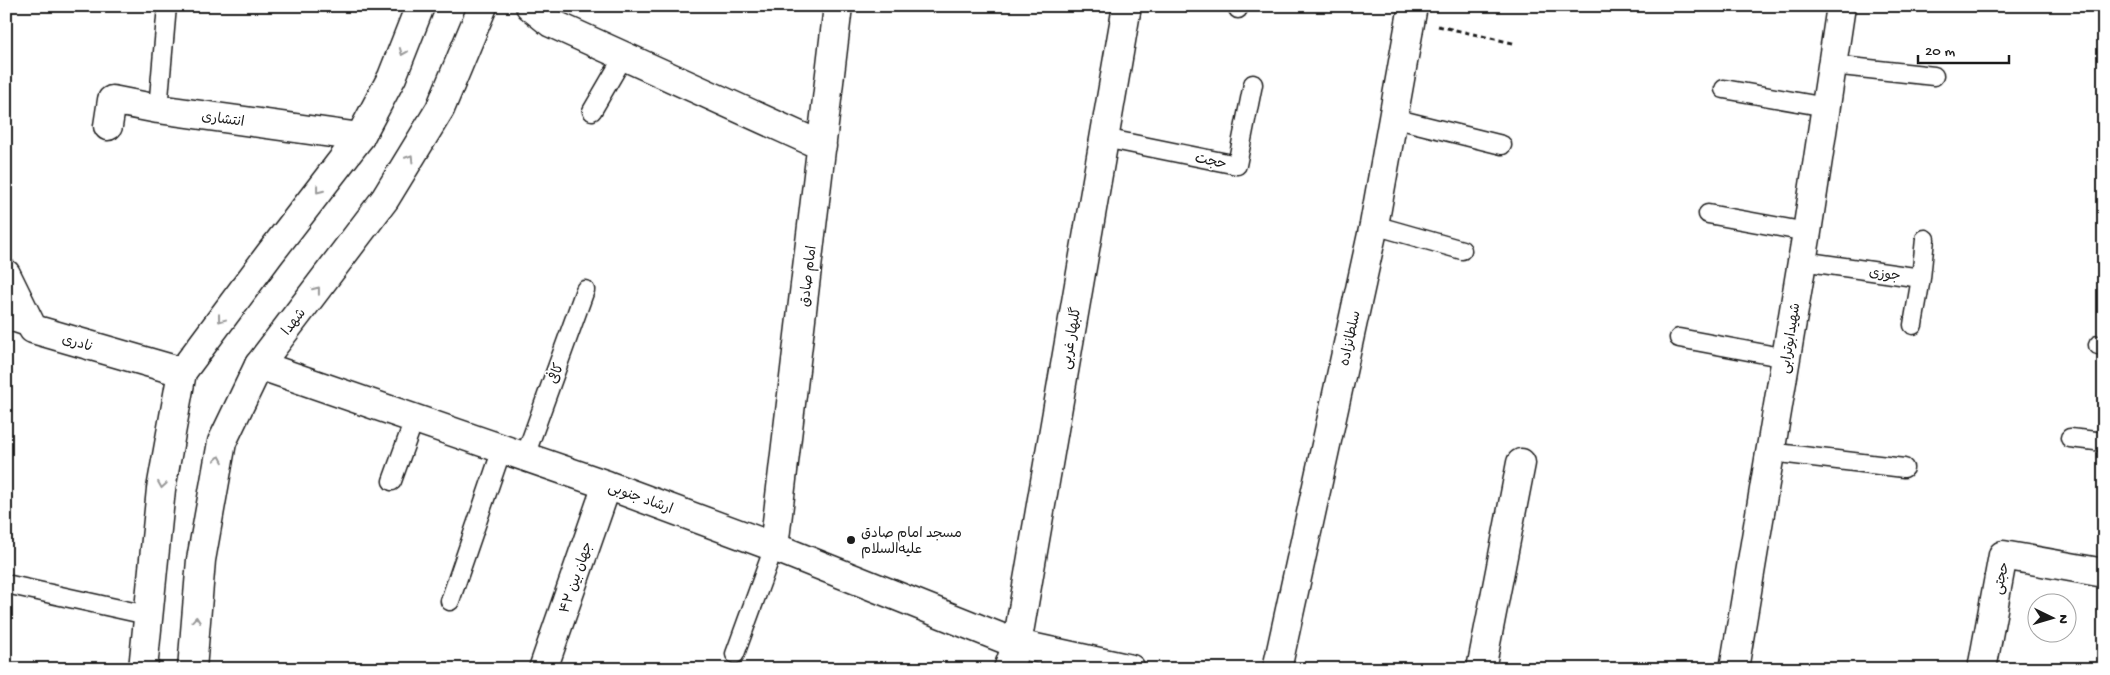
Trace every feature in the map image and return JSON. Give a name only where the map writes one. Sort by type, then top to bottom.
[{"type":"street","points":[[143,669],[161,489],[182,372],[360,137],[392,77],[420,6]]},
{"type":"street","name":"شهدا","points":[[192,669],[201,560],[222,442],[259,365],[385,199],[440,109],[483,6]]},
{"type":"street","points":[[530,6],[551,23],[822,146]]},
{"type":"street","name":"امام صادق","points":[[774,546],[838,6]]},
{"type":"street","name":"گلبهار غربی","points":[[1012,656],[1127,6]]},
{"type":"street","name":"شهیدابوترابی","points":[[1734,669],[1807,232],[1841,6]]},
{"type":"street","name":"سلطانزاده","points":[[1277,669],[1374,225],[1412,13]]},
{"type":"street","name":"انتشاری","points":[[108,126],[112,100],[158,109],[360,137]]},
{"type":"street","points":[[6,274],[33,329]]},
{"type":"street","name":"نادری","points":[[33,329],[182,372]]},
{"type":"street","name":"ارشاد جنوبی","points":[[259,365],[414,420],[607,484],[774,546],[1012,656],[1130,669]]},
{"type":"street","points":[[1481,669],[1521,463]]},
{"type":"street","name":"جهان بین ۴۲","points":[[543,669],[607,484]]},
{"type":"street","name":"حجتی","points":[[1982,669],[2003,555],[2104,573]]},
{"type":"lane","points":[[158,109],[167,6]]},
{"type":"lane","points":[[592,111],[624,56]]},
{"type":"lane","points":[[1832,65],[1934,76]]},
{"type":"lane","name":"حجت","points":[[1104,138],[1237,165],[1253,84]]},
{"type":"lane","points":[[1724,89],[1826,107]]},
{"type":"lane","points":[[1393,118],[1502,145]]},
{"type":"lane","points":[[1708,214],[1807,232]]},
{"type":"lane","points":[[1374,225],[1462,250]]},
{"type":"lane","points":[[1921,278],[1924,238]]},
{"type":"lane","name":"جوزی","points":[[1802,261],[1921,278],[1913,326]]},
{"type":"lane","name":"کافی","points":[[450,601],[585,290]]},
{"type":"lane","points":[[6,320],[33,329]]},
{"type":"lane","points":[[1679,338],[1786,358]]},
{"type":"lane","points":[[392,481],[414,420]]},
{"type":"lane","points":[[2070,438],[2104,442]]},
{"type":"lane","points":[[1770,452],[1904,468]]},
{"type":"lane","points":[[735,654],[774,546]]},
{"type":"lane","points":[[6,584],[147,615]]},
{"type":"path","points":[[1412,13],[1517,44]]},
{"type":"place","name":"مسجد امام صادق علیه‌السلام","points":[[851,540]]}]
